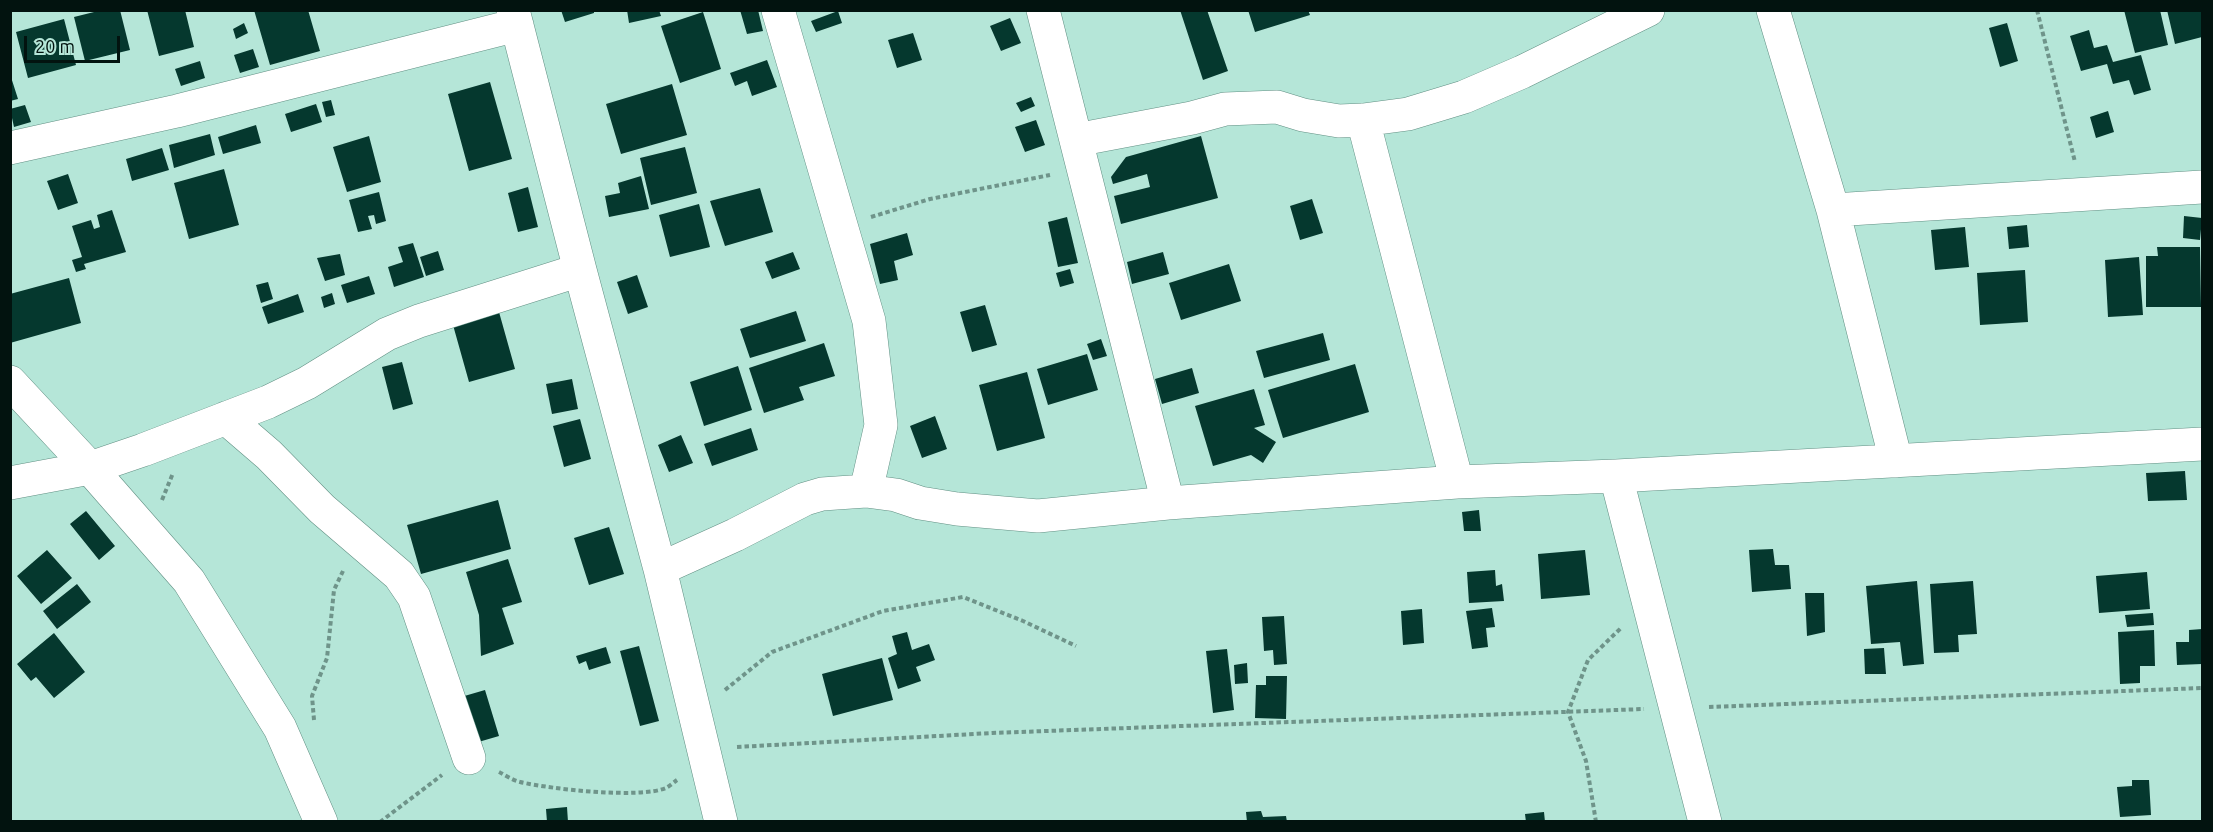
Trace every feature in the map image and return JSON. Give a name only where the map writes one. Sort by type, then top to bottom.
[{"type":"street","points":[[778,10],[869,321],[880,425],[866,491]]},
{"type":"street","points":[[1043,10],[1168,503]]},
{"type":"street","points":[[1080,155],[1225,108],[1277,107],[1303,115],[1340,121],[1407,114],[1464,97],[1522,72],[1648,10]]},
{"type":"street","points":[[1773,10],[1833,210],[1896,461]]},
{"type":"street","points":[[10,148],[177,111],[515,18],[660,569],[721,822]]},
{"type":"street","points":[[1363,120],[1457,482]]},
{"type":"street","points":[[1833,210],[2202,187]]},
{"type":"street","points":[[10,483],[90,468],[190,432],[268,402],[307,383],[398,330],[419,321],[580,270]]},
{"type":"street","points":[[10,382],[90,468],[189,581],[280,728],[321,822]]},
{"type":"street","points":[[226,418],[269,455],[322,509],[399,575],[414,597],[469,758]]},
{"type":"street","points":[[660,569],[735,535],[805,498],[822,494],[866,491],[896,495],[920,503],[957,509],[1038,516],[1168,503],[1457,482],[1616,476],[2202,444]]},
{"type":"street","points":[[1616,476],[1705,822]]},
{"type":"path","points":[[2037,10],[2084,195]]},
{"type":"path","points":[[841,226],[1080,155]]},
{"type":"path","points":[[148,534],[190,432]]},
{"type":"path","points":[[314,727],[312,696],[327,658],[334,590],[358,540]]},
{"type":"path","points":[[722,699],[725,689],[772,652],[883,611],[963,597],[1023,621],[1076,646]]},
{"type":"path","points":[[1596,822],[1586,761],[1568,712],[1588,660],[1648,602]]},
{"type":"path","points":[[380,822],[469,758],[517,781],[558,789],[639,793],[665,788],[688,773],[703,749],[992,733],[2202,688]]},
{"type":"building","points":[[102,10],[120,10],[130,50],[85,61],[74,17]]},
{"type":"building","points":[[147,10],[185,10],[194,47],[159,56]]},
{"type":"building","points":[[254,10],[308,10],[320,51],[270,65]]},
{"type":"building","points":[[561,10],[594,10],[594,13],[565,22]]},
{"type":"building","points":[[627,10],[659,10],[661,16],[629,23]]},
{"type":"building","points":[[740,10],[758,10],[763,31],[747,34]]},
{"type":"building","points":[[1180,10],[1207,10],[1228,71],[1203,80]]},
{"type":"building","points":[[1248,10],[1308,10],[1310,15],[1255,32]]},
{"type":"building","points":[[2124,10],[2160,10],[2168,45],[2135,53]]},
{"type":"building","points":[[2167,10],[2202,10],[2202,37],[2175,44]]},
{"type":"building","points":[[838,11],[842,23],[816,32],[811,21]]},
{"type":"building","points":[[703,12],[721,69],[680,83],[661,26]]},
{"type":"building","points":[[1010,18],[1021,43],[1001,51],[990,26]]},
{"type":"building","points":[[64,19],[76,65],[28,78],[16,32]]},
{"type":"building","points":[[244,23],[248,33],[236,39],[233,29]]},
{"type":"building","points":[[2007,23],[2018,61],[2000,67],[1989,28]]},
{"type":"building","points":[[2089,30],[2094,48],[2107,45],[2113,62],[2141,55],[2151,90],[2134,95],[2129,80],[2113,84],[2107,64],[2081,71],[2070,36]]},
{"type":"building","points":[[913,33],[922,60],[897,68],[888,40]]},
{"type":"building","points":[[253,49],[259,67],[240,73],[234,55]]},
{"type":"building","points":[[767,60],[777,87],[752,96],[747,81],[735,86],[730,73]]},
{"type":"building","points":[[200,61],[205,78],[181,86],[175,69]]},
{"type":"building","points":[[10,74],[18,99],[10,101]]},
{"type":"building","points":[[490,82],[512,159],[469,171],[448,94]]},
{"type":"building","points":[[672,84],[687,135],[621,154],[606,104]]},
{"type":"building","points":[[1031,97],[1035,106],[1021,112],[1016,103]]},
{"type":"building","points":[[331,100],[335,115],[326,117],[322,102]]},
{"type":"building","points":[[316,104],[322,122],[291,132],[285,114]]},
{"type":"building","points":[[25,105],[31,122],[14,127],[10,109]]},
{"type":"building","points":[[2108,111],[2114,132],[2096,138],[2090,117]]},
{"type":"building","points":[[1036,120],[1045,145],[1025,152],[1015,127]]},
{"type":"building","points":[[256,125],[261,143],[223,154],[218,137]]},
{"type":"building","points":[[210,134],[215,155],[174,168],[169,145]]},
{"type":"building","points":[[369,136],[381,182],[347,192],[333,147]]},
{"type":"building","points":[[1201,136],[1218,198],[1121,224],[1114,196],[1150,187],[1147,174],[1113,184],[1111,177],[1126,157]]},
{"type":"building","points":[[685,147],[697,193],[651,205],[640,158]]},
{"type":"building","points":[[162,148],[169,170],[132,181],[126,159]]},
{"type":"building","points":[[224,169],[239,225],[189,239],[174,183]]},
{"type":"building","points":[[68,174],[78,203],[58,210],[47,181]]},
{"type":"building","points":[[641,176],[649,209],[609,217],[605,196],[620,193],[618,183]]},
{"type":"building","points":[[528,187],[538,227],[518,232],[508,193]]},
{"type":"building","points":[[760,188],[773,232],[725,246],[710,201]]},
{"type":"building","points":[[379,192],[386,221],[376,224],[374,215],[368,216],[372,229],[358,232],[349,200]]},
{"type":"building","points":[[1312,199],[1323,233],[1300,240],[1290,206]]},
{"type":"building","points":[[699,204],[710,247],[670,257],[659,215]]},
{"type":"building","points":[[112,210],[126,252],[84,264],[86,269],[76,272],[72,260],[82,257],[72,226],[91,220],[94,229],[100,227],[97,215]]},
{"type":"building","points":[[2184,216],[2202,218],[2200,240],[2183,238]]},
{"type":"building","points":[[1067,217],[1078,263],[1058,267],[1048,222]]},
{"type":"building","points":[[2027,225],[2029,247],[2009,249],[2007,227]]},
{"type":"building","points":[[1965,227],[1969,267],[1935,270],[1931,230]]},
{"type":"building","points":[[907,233],[913,255],[894,261],[898,280],[880,284],[870,244]]},
{"type":"building","points":[[413,243],[424,277],[394,287],[388,267],[403,262],[398,247]]},
{"type":"building","points":[[2157,247],[2200,247],[2201,307],[2146,307],[2146,256],[2158,256]]},
{"type":"building","points":[[438,251],[444,270],[426,276],[420,257]]},
{"type":"building","points":[[793,252],[800,269],[772,279],[765,262]]},
{"type":"building","points":[[1163,252],[1169,274],[1132,284],[1127,262]]},
{"type":"building","points":[[340,254],[345,275],[325,281],[317,258]]},
{"type":"building","points":[[2139,257],[2143,315],[2108,317],[2105,260]]},
{"type":"building","points":[[1229,264],[1241,301],[1181,320],[1169,283]]},
{"type":"building","points":[[1070,269],[1074,283],[1060,287],[1056,273]]},
{"type":"building","points":[[2025,270],[2028,322],[1980,325],[1977,273]]},
{"type":"building","points":[[637,275],[648,307],[628,314],[617,282]]},
{"type":"building","points":[[369,276],[375,294],[347,303],[341,285]]},
{"type":"building","points":[[69,278],[81,323],[10,343],[10,294]]},
{"type":"building","points":[[268,282],[273,299],[261,303],[256,285]]},
{"type":"building","points":[[332,293],[335,304],[324,308],[321,297]]},
{"type":"building","points":[[298,294],[304,312],[268,324],[262,307]]},
{"type":"building","points":[[985,305],[997,345],[972,352],[960,312]]},
{"type":"building","points":[[796,311],[806,341],[750,358],[740,329]]},
{"type":"building","points":[[499,312],[515,369],[469,382],[453,325]]},
{"type":"building","points":[[1323,333],[1330,360],[1264,378],[1256,351]]},
{"type":"building","points":[[1101,339],[1107,356],[1093,360],[1087,344]]},
{"type":"building","points":[[824,343],[835,376],[799,387],[804,400],[764,413],[749,368]]},
{"type":"building","points":[[1087,354],[1098,390],[1048,405],[1037,369]]},
{"type":"building","points":[[402,362],[413,404],[393,410],[382,367]]},
{"type":"building","points":[[1355,364],[1369,412],[1283,438],[1268,390]]},
{"type":"building","points":[[738,366],[752,410],[704,426],[690,382]]},
{"type":"building","points":[[1192,368],[1199,393],[1162,404],[1155,379]]},
{"type":"building","points":[[1027,372],[1045,438],[997,451],[979,385]]},
{"type":"building","points":[[572,379],[578,409],[552,414],[546,384]]},
{"type":"building","points":[[1254,389],[1265,425],[1254,428],[1276,442],[1263,463],[1251,455],[1213,466],[1195,406]]},
{"type":"building","points":[[935,416],[947,449],[922,458],[910,426]]},
{"type":"building","points":[[580,419],[591,459],[564,467],[553,426]]},
{"type":"building","points":[[751,428],[758,450],[712,466],[704,444]]},
{"type":"building","points":[[681,435],[693,463],[669,472],[658,445]]},
{"type":"building","points":[[2185,471],[2187,500],[2148,501],[2146,473]]},
{"type":"building","points":[[498,500],[511,549],[421,574],[407,525]]},
{"type":"building","points":[[1479,510],[1481,531],[1464,531],[1462,512]]},
{"type":"building","points":[[86,511],[115,546],[99,560],[70,524]]},
{"type":"building","points":[[609,527],[624,574],[589,585],[574,538]]},
{"type":"building","points":[[1773,549],[1775,565],[1789,565],[1791,589],[1752,592],[1749,550]]},
{"type":"building","points":[[47,550],[72,578],[41,604],[17,576]]},
{"type":"building","points":[[1585,550],[1590,595],[1541,599],[1538,554]]},
{"type":"building","points":[[508,559],[522,602],[502,608],[514,644],[481,656],[479,615],[466,572]]},
{"type":"building","points":[[1495,570],[1496,586],[1502,584],[1504,601],[1469,603],[1467,572]]},
{"type":"building","points":[[2147,572],[2150,609],[2099,613],[2096,576]]},
{"type":"building","points":[[1917,581],[1924,664],[1903,666],[1900,642],[1871,644],[1866,586]]},
{"type":"building","points":[[1973,581],[1977,634],[1958,635],[1959,652],[1934,653],[1930,584]]},
{"type":"building","points":[[77,584],[91,602],[57,629],[43,611]]},
{"type":"building","points":[[1805,593],[1824,593],[1825,632],[1807,636]]},
{"type":"building","points":[[1492,608],[1495,627],[1486,628],[1488,647],[1472,649],[1466,611]]},
{"type":"building","points":[[1422,609],[1424,643],[1403,645],[1401,611]]},
{"type":"building","points":[[2153,613],[2154,625],[2127,627],[2125,615]]},
{"type":"building","points":[[1284,616],[1287,664],[1274,665],[1273,650],[1264,651],[1262,617]]},
{"type":"building","points":[[2202,629],[2202,664],[2177,665],[2176,642],[2189,642],[2189,630]]},
{"type":"building","points":[[2154,630],[2155,666],[2140,666],[2140,683],[2120,684],[2118,632]]},
{"type":"building","points":[[907,632],[912,650],[929,644],[935,660],[916,667],[921,681],[898,689],[888,658],[897,654],[892,636]]},
{"type":"building","points":[[54,633],[85,672],[54,698],[36,677],[31,681],[17,664]]},
{"type":"building","points":[[639,646],[659,721],[640,726],[620,651]]},
{"type":"building","points":[[606,647],[611,663],[589,670],[586,661],[579,664],[576,656]]},
{"type":"building","points":[[1884,648],[1886,674],[1865,674],[1864,649]]},
{"type":"building","points":[[1227,649],[1234,710],[1213,713],[1206,651]]},
{"type":"building","points":[[882,658],[893,700],[833,716],[822,674]]},
{"type":"building","points":[[1247,663],[1248,683],[1235,684],[1234,665]]},
{"type":"building","points":[[1266,676],[1287,676],[1286,719],[1255,718],[1256,685],[1266,685]]},
{"type":"building","points":[[485,690],[499,736],[475,743],[461,697]]},
{"type":"building","points":[[2132,780],[2149,780],[2151,815],[2120,817],[2117,787],[2132,786]]},
{"type":"building","points":[[567,807],[568,822],[547,822],[546,809]]},
{"type":"building","points":[[1261,811],[1263,817],[1286,816],[1287,822],[1247,822],[1246,812]]},
{"type":"building","points":[[1544,812],[1545,822],[1526,822],[1525,814]]}]
